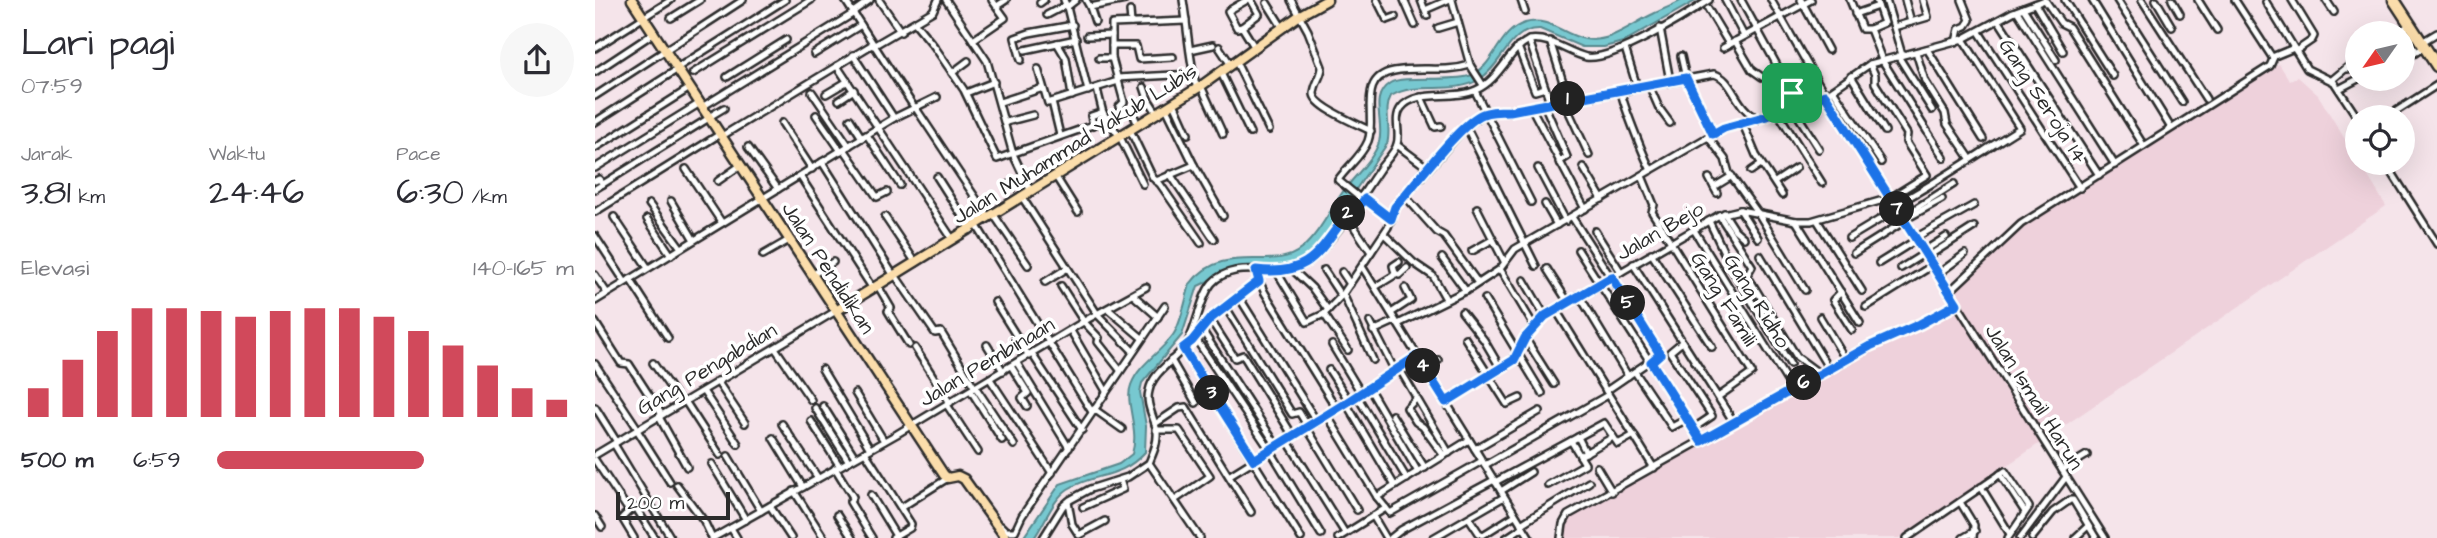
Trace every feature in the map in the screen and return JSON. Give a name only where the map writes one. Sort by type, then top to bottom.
[{"type":"highway","points":[[2394,0],[2407,21]]},
{"type":"highway","points":[[2415,33],[2422,44],[2434,54],[2437,66]]},
{"type":"main road","name":"Jalan Pendidikan","points":[[632,0],[911,426],[948,478],[958,476],[964,479],[1003,536]]},
{"type":"main road","name":"Jalan Muhammad Yakub Lubis","points":[[836,311],[1199,88],[1282,27],[1327,0]]},
{"type":"street","points":[[595,48],[671,0]]},
{"type":"street","points":[[671,18],[700,0]]},
{"type":"street","points":[[595,96],[743,0]]},
{"type":"street","points":[[595,122],[785,0]]},
{"type":"street","points":[[693,73],[811,0]]},
{"type":"street","points":[[845,0],[914,107],[1028,265]]},
{"type":"street","points":[[595,168],[743,81],[870,0]]},
{"type":"street","points":[[879,0],[901,32]]},
{"type":"street","points":[[595,212],[853,55],[901,32],[933,11],[938,0]]},
{"type":"street","points":[[947,0],[987,61],[1013,154],[1031,192]]},
{"type":"street","points":[[973,40],[1005,18],[992,0]]},
{"type":"street","points":[[997,6],[1006,0]]},
{"type":"street","points":[[1047,15],[1076,0]]},
{"type":"street","points":[[1086,0],[1095,22]]},
{"type":"street","points":[[1090,7],[1125,0]]},
{"type":"street","points":[[1184,0],[1193,74],[1223,135]]},
{"type":"street","points":[[1249,0],[1259,14],[1242,27],[1237,28],[1228,10],[1249,0]]},
{"type":"street","points":[[1291,0],[1322,66],[1315,87],[1316,100],[1371,131]]},
{"type":"street","points":[[1377,0],[1387,20],[1395,17]]},
{"type":"street","points":[[1404,0],[1415,25]]},
{"type":"street","points":[[1421,0],[1426,13],[1450,0],[1471,66],[1483,84]]},
{"type":"street","points":[[1521,0],[1525,12]]},
{"type":"street","points":[[1184,346],[1211,285],[1234,272],[1293,270],[1311,260],[1363,199],[1370,183],[1397,145],[1398,113],[1406,103],[1421,97],[1448,97],[1475,91],[1500,72],[1518,47],[1529,40],[1550,41],[1589,57],[1599,58],[1625,48],[1709,0]]},
{"type":"street","points":[[1724,0],[1744,36]]},
{"type":"street","points":[[1741,0],[1779,69]]},
{"type":"street","name":"Jalan Ismail Harun","points":[[1771,0],[1825,95],[2105,538]]},
{"type":"street","points":[[1729,44],[1802,2],[1811,0]]},
{"type":"street","points":[[1850,0],[1855,14],[1862,29],[1870,29],[1884,23],[1877,3],[1855,14]]},
{"type":"street","points":[[1886,0],[1900,56],[1932,110]]},
{"type":"street","points":[[1905,0],[1911,22]]},
{"type":"street","points":[[1894,27],[1928,17],[1923,0]]},
{"type":"street","points":[[1956,41],[1959,29],[1966,26],[1970,20],[1962,0]]},
{"type":"street","points":[[1373,331],[1397,323],[1466,291],[1500,269],[1515,249],[1724,128],[1796,107],[1825,95],[1870,64],[1963,39],[2020,9],[2045,0],[2061,23],[2069,27],[2144,146]]},
{"type":"street","points":[[2065,0],[2113,76]]},
{"type":"street","points":[[2092,0],[2171,128]]},
{"type":"street","points":[[2117,0],[2182,102]]},
{"type":"street","points":[[2142,0],[2206,99]]},
{"type":"street","points":[[2156,0],[2172,27]]},
{"type":"street","points":[[2172,0],[2180,14]]},
{"type":"street","points":[[2198,0],[2217,30]]},
{"type":"street","points":[[2235,0],[2274,57]]},
{"type":"street","points":[[1949,292],[2017,227],[2270,66],[2274,57],[2295,50],[2312,40],[2314,36],[2292,0]]},
{"type":"street","points":[[2326,0],[2334,12]]},
{"type":"street","points":[[1802,2],[1828,50]]},
{"type":"street","points":[[2266,2],[2308,71],[2332,80],[2349,105]]},
{"type":"street","points":[[1066,4],[1088,91]]},
{"type":"street","points":[[1267,4],[1282,27]]},
{"type":"street","points":[[2035,4],[2063,51]]},
{"type":"street","points":[[1708,9],[1729,44],[1752,70],[1762,77]]},
{"type":"street","points":[[2020,9],[2056,60]]},
{"type":"street","points":[[2020,9],[2115,164]]},
{"type":"street","points":[[1131,11],[1131,23]]},
{"type":"street","points":[[1119,107],[1124,102],[1112,58],[1112,24],[1186,21]]},
{"type":"street","points":[[1999,21],[2099,175]]},
{"type":"street","points":[[1438,27],[1458,22]]},
{"type":"street","points":[[915,23],[967,93],[997,159],[1107,120]]},
{"type":"street","points":[[814,54],[862,24]]},
{"type":"street","points":[[1021,60],[1015,38],[1073,25]]},
{"type":"street","points":[[1242,27],[1255,48]]},
{"type":"street","points":[[1661,28],[1670,81]]},
{"type":"street","points":[[1870,29],[1882,60],[1944,158]]},
{"type":"street","name":"Gang Seroja 14","points":[[1979,32],[2080,188]]},
{"type":"street","points":[[595,72],[654,33]]},
{"type":"street","points":[[2415,50],[2437,33]]},
{"type":"street","points":[[1087,36],[1112,35]]},
{"type":"street","points":[[1025,50],[1076,39]]},
{"type":"street","points":[[1849,238],[2019,128],[1963,39]]},
{"type":"street","points":[[727,77],[786,40]]},
{"type":"street","points":[[1529,40],[1545,88],[1547,103],[1567,157],[1559,162]]},
{"type":"street","points":[[1550,41],[1566,99],[1589,155]]},
{"type":"street","points":[[1057,43],[1066,58],[1072,96]]},
{"type":"street","points":[[1112,46],[1136,46],[1138,59],[1173,57]]},
{"type":"street","points":[[1190,50],[1216,46],[1234,63],[1269,130]]},
{"type":"street","points":[[1518,47],[1535,90],[1545,88]]},
{"type":"street","points":[[1625,48],[1636,87]]},
{"type":"street","points":[[1927,49],[1983,139]]},
{"type":"street","points":[[1916,52],[1922,76],[1945,113],[1947,124],[1970,158]]},
{"type":"street","points":[[853,55],[894,118]]},
{"type":"street","points":[[1681,56],[1686,78],[1732,176],[1758,212],[1805,290]]},
{"type":"street","points":[[1099,58],[1112,58]]},
{"type":"street","points":[[952,73],[968,61]]},
{"type":"street","name":"Jalan Bejo","points":[[1446,402],[1514,360],[1525,338],[1545,316],[1722,214],[1740,210],[1796,221],[1818,220],[1890,198],[1927,175],[1906,142],[1907,134],[1875,83],[1870,64]]},
{"type":"street","points":[[837,66],[953,240]]},
{"type":"street","points":[[1391,219],[1354,194],[1339,179],[1364,149],[1371,131],[1370,96],[1373,87],[1385,74],[1412,69],[1457,69],[1471,66]]},
{"type":"street","points":[[1038,69],[1048,103],[1097,89],[1104,83],[1117,79],[1193,74]]},
{"type":"street","points":[[2332,80],[2345,70]]},
{"type":"street","points":[[737,71],[743,81]]},
{"type":"street","points":[[1221,73],[1250,133]]},
{"type":"street","points":[[1277,272],[1308,322],[1326,312],[1363,268],[1384,234],[1395,207],[1466,126],[1485,113],[1708,74],[1722,77],[1741,107],[1759,119]]},
{"type":"street","points":[[1851,76],[1885,131]]},
{"type":"street","points":[[1780,97],[1796,90],[1791,78]]},
{"type":"street","points":[[1772,79],[1785,111]]},
{"type":"street","points":[[826,94],[848,81]]},
{"type":"street","points":[[967,93],[994,82]]},
{"type":"street","points":[[1649,85],[1659,108],[1670,123]]},
{"type":"street","points":[[2406,105],[2437,85]]},
{"type":"street","points":[[2339,89],[2345,86]]},
{"type":"street","points":[[1144,87],[1157,113]]},
{"type":"street","points":[[595,148],[689,88]]},
{"type":"street","points":[[1000,102],[1043,88]]},
{"type":"street","points":[[1097,89],[1103,112],[1120,137],[1143,184]]},
{"type":"street","points":[[1833,89],[1881,162]]},
{"type":"street","points":[[839,100],[854,90]]},
{"type":"street","points":[[1621,90],[1621,97],[1651,170]]},
{"type":"street","points":[[1475,91],[1531,202]]},
{"type":"street","points":[[812,92],[877,197],[887,192]]},
{"type":"street","points":[[1792,93],[1796,107],[1819,149]]},
{"type":"street","points":[[595,301],[894,118],[937,97]]},
{"type":"street","points":[[1421,97],[1435,127],[1441,126]]},
{"type":"street","points":[[1052,102],[1061,135]]},
{"type":"street","points":[[1170,105],[1188,134]]},
{"type":"street","points":[[1170,105],[1194,165],[1223,216]]},
{"type":"street","points":[[1531,107],[1585,209]]},
{"type":"street","points":[[595,189],[724,108]]},
{"type":"street","points":[[1132,111],[1139,125]]},
{"type":"street","points":[[1093,125],[1091,116],[1103,112]]},
{"type":"street","points":[[1778,113],[1822,183]]},
{"type":"street","points":[[816,115],[845,148]]},
{"type":"street","points":[[1006,122],[1033,115]]},
{"type":"street","points":[[850,119],[901,186]]},
{"type":"street","points":[[782,123],[812,169]]},
{"type":"street","points":[[1743,124],[1761,164],[1782,195]]},
{"type":"street","points":[[1466,126],[1536,266]]},
{"type":"street","points":[[1130,130],[1156,181],[1201,243]]},
{"type":"street","points":[[1397,145],[1429,168]]},
{"type":"street","points":[[748,147],[778,190]]},
{"type":"street","points":[[822,162],[895,276],[935,333],[941,332],[1002,440]]},
{"type":"street","points":[[1751,171],[1761,164]]},
{"type":"street","points":[[718,181],[741,165]]},
{"type":"street","points":[[1156,181],[1194,165]]},
{"type":"street","points":[[1583,167],[1602,199]]},
{"type":"street","points":[[1327,415],[1377,497],[1391,513],[1607,393],[1660,354],[1538,168]]},
{"type":"street","points":[[1775,182],[1796,168]]},
{"type":"street","points":[[686,169],[722,223]]},
{"type":"street","points":[[1170,174],[1214,239]]},
{"type":"street","points":[[2394,175],[2437,244]]},
{"type":"street","points":[[800,176],[891,308],[888,311],[978,452]]},
{"type":"street","points":[[1642,176],[1654,205],[1652,212],[1669,243]]},
{"type":"street","points":[[1709,178],[1715,190],[1732,176]]},
{"type":"street","points":[[937,177],[974,228],[1093,411],[1122,429]]},
{"type":"street","points":[[1056,177],[1079,212]]},
{"type":"street","points":[[1010,184],[1024,178]]},
{"type":"street","points":[[595,181],[599,179],[603,184]]},
{"type":"street","points":[[1854,253],[1954,184]]},
{"type":"street","points":[[1405,196],[1437,232],[1444,236],[1478,283]]},
{"type":"street","points":[[1022,197],[1098,315],[1133,351]]},
{"type":"street","points":[[1903,219],[1942,199]]},
{"type":"street","points":[[671,201],[694,240]]},
{"type":"street","points":[[649,204],[681,248]]},
{"type":"street","points":[[1545,204],[1557,225]]},
{"type":"street","points":[[1879,262],[1974,205]]},
{"type":"street","points":[[1477,208],[1504,261]]},
{"type":"street","points":[[1740,210],[1758,238]]},
{"type":"street","points":[[1348,214],[1371,252]]},
{"type":"street","points":[[1722,214],[1744,239]]},
{"type":"street","points":[[1722,214],[1752,266],[1747,275],[1797,356],[1818,372]]},
{"type":"street","points":[[614,217],[648,268]]},
{"type":"street","points":[[885,218],[916,263]]},
{"type":"street","points":[[647,219],[671,255]]},
{"type":"street","points":[[1818,220],[1863,290]]},
{"type":"street","points":[[1709,221],[1725,257],[1790,364]]},
{"type":"street","points":[[1796,221],[1860,323]]},
{"type":"street","points":[[1901,268],[1974,228]]},
{"type":"street","name":"Gang Ridho","points":[[1693,230],[1790,386]]},
{"type":"street","points":[[1595,231],[1621,272]]},
{"type":"street","points":[[1384,234],[1413,263],[1433,276],[1446,299]]},
{"type":"street","points":[[595,236],[668,338]]},
{"type":"street","points":[[1925,254],[1945,237]]},
{"type":"street","points":[[762,255],[789,240]]},
{"type":"street","points":[[1472,251],[1492,240]]},
{"type":"street","name":"Gang Famili","points":[[1669,243],[1752,373],[1718,397]]},
{"type":"street","points":[[1578,250],[1602,283],[1701,441]]},
{"type":"street","points":[[1651,253],[1713,347]]},
{"type":"street","points":[[1938,274],[1965,254]]},
{"type":"street","points":[[1760,255],[1829,369]]},
{"type":"street","points":[[1442,258],[1466,291]]},
{"type":"street","points":[[812,275],[833,262]]},
{"type":"street","points":[[1395,273],[1393,268],[1399,262]]},
{"type":"street","points":[[1633,264],[1733,421]]},
{"type":"street","points":[[1866,307],[1933,265]]},
{"type":"street","points":[[1363,268],[1527,537]]},
{"type":"street","points":[[1375,287],[1395,273],[1399,275],[1406,268]]},
{"type":"street","points":[[1547,268],[1568,302]]},
{"type":"street","points":[[1045,282],[1066,269]]},
{"type":"street","points":[[1500,269],[1534,326]]},
{"type":"street","points":[[1256,270],[1259,281],[1337,409]]},
{"type":"street","points":[[1293,270],[1312,288],[1348,350]]},
{"type":"street","points":[[1324,270],[1342,295],[1373,360]]},
{"type":"street","points":[[1342,272],[1350,284]]},
{"type":"street","points":[[595,275],[607,293]]},
{"type":"street","points":[[1524,280],[1545,316]]},
{"type":"street","points":[[1043,538],[1068,501],[1090,489],[1132,475],[1149,463],[1156,445],[1156,427],[1149,405],[1149,390],[1171,360],[1195,338],[1210,319],[1259,281]]},
{"type":"street","points":[[1061,286],[1082,323],[1099,338],[1098,342],[1120,370]]},
{"type":"street","name":"Jalan Pembinaan","points":[[712,538],[911,426],[1146,287]]},
{"type":"street","points":[[1391,313],[1411,300],[1405,288]]},
{"type":"street","points":[[1841,292],[1833,300],[1851,330]]},
{"type":"street","points":[[1133,295],[1158,317]]},
{"type":"street","points":[[1579,295],[1628,376]]},
{"type":"street","points":[[1239,297],[1317,422]]},
{"type":"street","points":[[1485,299],[1542,393]]},
{"type":"street","points":[[995,302],[1081,430]]},
{"type":"street","points":[[1561,538],[1566,517],[1701,441],[1790,386],[1957,304]]},
{"type":"street","points":[[992,519],[997,520],[1006,531],[1016,531],[1022,516],[1165,306]]},
{"type":"street","points":[[1224,306],[1292,414],[1298,411],[1357,510]]},
{"type":"street","points":[[1108,309],[1142,338]]},
{"type":"street","points":[[1556,310],[1654,468]]},
{"type":"street","name":"Gang Pengabdian","points":[[595,458],[615,443],[836,311]]},
{"type":"street","points":[[1462,312],[1484,340],[1501,369]]},
{"type":"street","points":[[1820,317],[1846,360]]},
{"type":"street","points":[[1210,319],[1235,358],[1243,355],[1255,374],[1345,533]]},
{"type":"street","points":[[595,321],[621,363],[629,364],[687,467]]},
{"type":"street","points":[[1370,322],[1446,454]]},
{"type":"street","points":[[1202,330],[1277,446]]},
{"type":"street","points":[[1071,331],[1106,391]]},
{"type":"street","points":[[1195,338],[1270,450],[1321,534]]},
{"type":"street","points":[[1465,338],[1507,404],[1520,398]]},
{"type":"street","points":[[1525,338],[1554,384]]},
{"type":"street","points":[[1682,342],[1670,352],[1712,416]]},
{"type":"street","points":[[987,345],[1003,371]]},
{"type":"street","points":[[1332,345],[1407,479]]},
{"type":"street","points":[[1184,346],[1301,538]]},
{"type":"street","points":[[774,349],[811,400]]},
{"type":"street","points":[[1230,475],[1417,356]]},
{"type":"street","points":[[1171,360],[1196,403]]},
{"type":"street","points":[[1425,369],[1438,360]]},
{"type":"street","points":[[653,363],[720,455]]},
{"type":"street","points":[[1014,364],[1028,393],[1022,398],[1027,406]]},
{"type":"street","points":[[1014,364],[1069,448]]},
{"type":"street","points":[[595,365],[670,482]]},
{"type":"street","points":[[1255,374],[1263,368]]},
{"type":"street","points":[[822,369],[911,526],[895,537],[871,495]]},
{"type":"street","points":[[1329,370],[1395,486]]},
{"type":"street","points":[[1635,372],[1672,427],[1688,419]]},
{"type":"street","points":[[990,379],[1052,473]]},
{"type":"street","points":[[717,382],[745,423]]},
{"type":"street","points":[[1369,388],[1418,472]]},
{"type":"street","points":[[974,389],[1014,445]]},
{"type":"street","points":[[703,391],[737,444]]},
{"type":"street","points":[[855,393],[884,441]]},
{"type":"street","points":[[1416,400],[1407,408],[1416,422],[1446,454]]},
{"type":"street","points":[[824,405],[855,457]]},
{"type":"street","points":[[1156,427],[1185,405],[1251,512]]},
{"type":"street","points":[[595,407],[671,538]]},
{"type":"street","points":[[1694,428],[1725,407]]},
{"type":"street","points":[[815,408],[848,460]]},
{"type":"street","points":[[1475,449],[1541,411]]},
{"type":"street","points":[[1392,415],[1425,468]]},
{"type":"street","points":[[811,421],[853,496],[850,502],[872,538]]},
{"type":"street","points":[[1373,516],[1388,538],[1401,536],[1401,530],[1604,422],[1619,444],[1634,435]]},
{"type":"street","points":[[782,424],[818,478]]},
{"type":"street","points":[[1156,427],[1179,429],[1210,476],[1175,500]]},
{"type":"street","points":[[1548,485],[1585,464],[1578,437]]},
{"type":"street","points":[[1583,454],[1613,437]]},
{"type":"street","points":[[773,438],[803,487]]},
{"type":"street","points":[[1377,497],[1469,440]]},
{"type":"street","points":[[1571,441],[1583,454]]},
{"type":"street","points":[[2062,470],[2087,455]]},
{"type":"street","points":[[728,456],[761,511]]},
{"type":"street","points":[[595,458],[629,511]]},
{"type":"street","points":[[1149,463],[1201,538]]},
{"type":"street","points":[[712,464],[746,520]]},
{"type":"street","points":[[1597,467],[1612,492]]},
{"type":"street","points":[[1907,538],[1960,502],[1981,487],[2000,474],[2005,471],[2029,507],[2009,536],[1981,487]]},
{"type":"street","points":[[1433,538],[1469,518],[1531,472]]},
{"type":"street","points":[[2020,538],[2066,477]]},
{"type":"street","points":[[902,507],[948,478]]},
{"type":"street","points":[[1083,507],[1123,489],[1119,480]]},
{"type":"street","points":[[1506,538],[1589,482]]},
{"type":"street","points":[[677,485],[704,522],[712,538]]},
{"type":"street","points":[[794,492],[824,538]]},
{"type":"street","points":[[2032,538],[2053,512],[2070,499],[2096,538]]},
{"type":"street","points":[[1068,501],[1072,524],[1079,536],[1105,521]]},
{"type":"street","points":[[1960,502],[1974,526],[1973,538]]},
{"type":"street","points":[[770,506],[791,538]]},
{"type":"street","points":[[634,538],[622,518],[636,508],[655,538]]},
{"type":"street","points":[[1338,538],[1386,508]]},
{"type":"street","points":[[1469,518],[1483,535],[1515,514]]},
{"type":"street","points":[[837,515],[852,538]]},
{"type":"street","points":[[595,516],[602,527]]},
{"type":"street","points":[[2075,538],[2088,526]]},
{"type":"street","points":[[731,528],[737,538]]},
{"type":"street","points":[[1963,538],[1975,531]]},
{"type":"shaded area","points":[[2279,64],[2290,81],[2298,77],[2318,95],[2345,139],[2345,175],[2367,175],[2386,206],[2045,439],[1952,290],[2014,229]]},
{"type":"shaded area","points":[[1954,307],[2040,443],[1900,538],[1563,538],[1566,519],[1877,343]]},
{"type":"water","points":[[1682,0],[1697,0],[1623,42],[1604,47],[1582,47],[1540,29],[1529,30],[1513,41],[1488,73],[1470,84],[1413,89],[1391,96],[1387,144],[1329,233],[1301,262],[1284,266],[1246,266],[1198,286],[1182,335],[1142,383],[1140,392],[1146,426],[1145,452],[1117,472],[1068,489],[1053,505],[1034,538],[1023,538],[1060,484],[1119,464],[1132,454],[1134,435],[1129,400],[1131,385],[1139,371],[1176,330],[1190,284],[1203,271],[1217,263],[1289,256],[1313,237],[1376,149],[1380,134],[1378,103],[1383,89],[1390,83],[1405,79],[1460,78],[1478,72],[1508,34],[1525,23],[1542,22],[1577,37],[1594,40],[1621,32]]},
{"type":"route","points":[[1686,78],[1713,134],[1724,128],[1785,111],[1780,97],[1792,93],[1798,106],[1825,95],[1957,304],[1920,324],[1877,342],[1701,441],[1651,362],[1660,354],[1612,277],[1545,316],[1525,338],[1514,360],[1446,402],[1417,356],[1254,460],[1183,348],[1224,306],[1259,281],[1256,270],[1290,270],[1311,260],[1349,212],[1354,212],[1365,199],[1391,219],[1395,207],[1455,137],[1472,120],[1485,113],[1510,111],[1686,78]]}]
